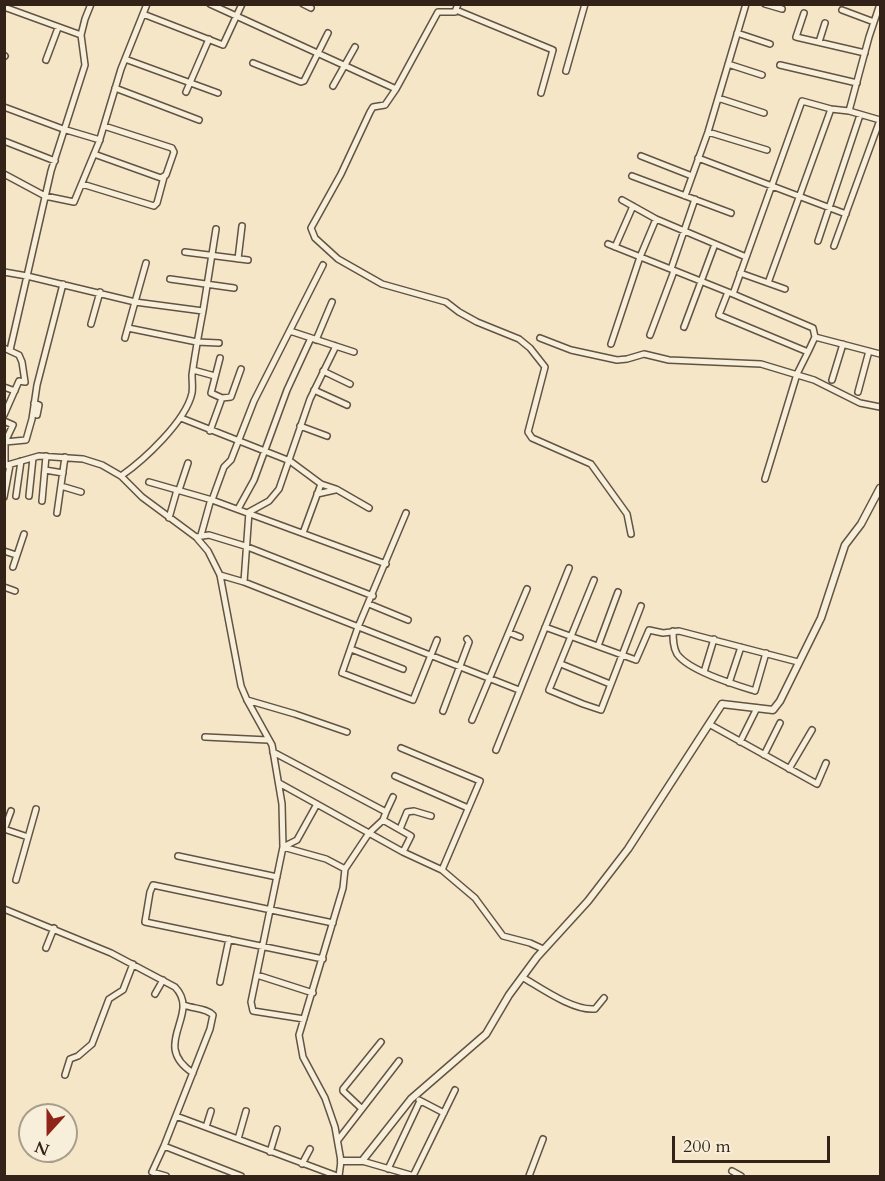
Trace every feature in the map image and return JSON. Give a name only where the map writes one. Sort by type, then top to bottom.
[{"type":"street","points":[[25,382],[19,355],[7,349],[11,343],[63,129],[85,65],[81,35],[91,4]]},
{"type":"street","points":[[4,174],[45,196],[74,201],[94,154],[125,59],[147,4]]},
{"type":"street","points":[[210,4],[396,89]]},
{"type":"street","points":[[144,14],[223,45],[242,4]]},
{"type":"street","points":[[303,4],[311,8]]},
{"type":"street","points":[[566,71],[585,4]]},
{"type":"street","points":[[685,196],[708,132],[746,4]]},
{"type":"street","points":[[765,4],[782,9]]},
{"type":"street","points":[[849,111],[880,4]]},
{"type":"street","points":[[4,7],[81,35]]},
{"type":"street","points":[[541,93],[553,50],[457,7],[455,12],[438,12],[396,89],[385,105],[373,107],[370,112],[341,174],[310,228],[315,238],[338,259],[382,284],[446,302],[477,322],[519,339],[530,348],[545,367],[528,432],[532,438],[591,464],[627,514],[631,534]]},
{"type":"street","points":[[842,10],[880,29]]},
{"type":"street","points":[[804,13],[796,37],[865,52]]},
{"type":"street","points":[[819,42],[825,23]]},
{"type":"street","points":[[46,60],[58,28]]},
{"type":"street","points":[[253,63],[301,82],[328,33]]},
{"type":"street","points":[[737,33],[770,44]]},
{"type":"street","points":[[186,92],[209,39]]},
{"type":"street","points":[[333,86],[355,47]]},
{"type":"street","points":[[125,59],[218,93]]},
{"type":"street","points":[[728,64],[762,75]]},
{"type":"street","points":[[780,65],[857,83]]},
{"type":"street","points":[[116,88],[199,120]]},
{"type":"street","points":[[718,98],[764,113]]},
{"type":"street","points":[[808,352],[719,315],[740,273],[802,101],[880,120],[834,246]]},
{"type":"street","points":[[4,107],[99,140]]},
{"type":"street","points":[[768,283],[831,109]]},
{"type":"street","points":[[818,241],[860,115]]},
{"type":"street","points":[[81,184],[154,206],[157,203],[174,152],[172,148],[104,126]]},
{"type":"street","points":[[708,132],[766,150]]},
{"type":"street","points":[[873,136],[880,139]]},
{"type":"street","points":[[4,141],[55,161]]},
{"type":"street","points":[[94,154],[164,177]]},
{"type":"street","points":[[641,156],[692,176]]},
{"type":"street","points":[[698,158],[846,214]]},
{"type":"street","points":[[632,176],[731,213]]},
{"type":"street","points":[[650,335],[695,199]]},
{"type":"street","points":[[622,200],[656,219],[746,256]]},
{"type":"street","points":[[615,247],[633,206]]},
{"type":"street","points":[[611,344],[640,257],[656,219]]},
{"type":"street","points":[[238,259],[242,226]]},
{"type":"street","points":[[121,476],[131,469],[181,418],[192,393],[197,342],[216,229]]},
{"type":"street","points":[[608,244],[813,328],[815,337],[798,374],[765,479]]},
{"type":"street","points":[[684,327],[715,244]]},
{"type":"street","points":[[185,252],[248,260]]},
{"type":"street","points":[[125,338],[146,263]]},
{"type":"street","points":[[198,536],[224,467],[231,460],[254,401],[322,265]]},
{"type":"street","points":[[4,272],[100,292],[135,302],[203,311]]},
{"type":"street","points":[[740,273],[785,289]]},
{"type":"street","points":[[170,279],[234,288]]},
{"type":"street","points":[[5,442],[26,440],[37,385],[63,284]]},
{"type":"street","points":[[91,324],[100,292]]},
{"type":"street","points":[[238,509],[254,480],[287,390],[332,302]]},
{"type":"street","points":[[128,328],[197,342],[219,343]]},
{"type":"street","points":[[290,331],[354,352]]},
{"type":"street","points":[[815,337],[880,354]]},
{"type":"street","points":[[540,338],[571,350],[616,360],[644,354],[669,360],[761,364],[798,374],[860,403],[880,407]]},
{"type":"street","points":[[4,339],[11,343]]},
{"type":"street","points":[[832,380],[843,344]]},
{"type":"street","points":[[249,512],[269,501],[279,489],[314,390],[336,346]]},
{"type":"street","points":[[858,392],[869,351]]},
{"type":"street","points":[[220,358],[211,393],[222,398],[231,397],[241,369]]},
{"type":"street","points":[[193,370],[215,376]]},
{"type":"street","points":[[323,371],[350,384]]},
{"type":"street","points":[[4,415],[19,381],[37,385]]},
{"type":"street","points":[[4,387],[15,391]]},
{"type":"street","points":[[314,390],[347,405]]},
{"type":"street","points":[[210,430],[222,398]]},
{"type":"street","points":[[34,402],[39,405],[37,415]]},
{"type":"street","points":[[181,418],[290,461],[321,484],[336,489],[369,508]]},
{"type":"street","points":[[4,421],[13,425],[5,442],[4,497]]},
{"type":"street","points":[[300,426],[327,436]]},
{"type":"street","points":[[6,466],[46,456],[84,459],[93,462],[121,476],[142,497],[169,518],[198,536],[208,551],[220,575],[241,686],[273,752],[279,783],[284,848],[251,1002],[253,1011],[304,1019]]},
{"type":"street","points":[[42,501],[46,456]]},
{"type":"street","points":[[57,513],[65,457]]},
{"type":"street","points":[[28,496],[33,458]]},
{"type":"street","points":[[16,496],[21,461]]},
{"type":"street","points":[[169,518],[188,463]]},
{"type":"street","points":[[45,470],[63,473]]},
{"type":"street","points":[[149,482],[249,512],[386,564]]},
{"type":"street","points":[[303,533],[321,484]]},
{"type":"street","points":[[61,486],[81,492]]},
{"type":"street","points":[[362,1161],[417,1099],[486,1034],[522,977],[543,950],[588,902],[628,849],[722,704],[773,710],[780,701],[821,618],[845,545],[861,524],[880,488]]},
{"type":"street","points":[[317,494],[336,489]]},
{"type":"street","points":[[244,582],[249,512]]},
{"type":"street","points":[[406,513],[358,627],[342,673],[413,700],[437,640]]},
{"type":"street","points":[[13,567],[24,534]]},
{"type":"street","points":[[198,536],[209,535],[246,546],[373,596]]},
{"type":"street","points":[[4,551],[16,555]]},
{"type":"street","points":[[496,750],[569,568]]},
{"type":"street","points":[[220,575],[244,582],[519,690]]},
{"type":"street","points":[[594,580],[549,690],[601,710],[641,606]]},
{"type":"street","points":[[4,587],[15,591]]},
{"type":"street","points":[[472,720],[527,590]]},
{"type":"street","points":[[598,646],[618,592]]},
{"type":"street","points":[[369,604],[408,620]]},
{"type":"street","points":[[545,627],[636,660],[649,630],[663,633],[673,631],[714,639],[798,662]]},
{"type":"street","points":[[673,631],[676,653],[684,661],[729,683],[755,691],[766,653]]},
{"type":"street","points":[[510,633],[520,637]]},
{"type":"street","points":[[443,711],[469,642],[467,639]]},
{"type":"street","points":[[704,672],[714,639]]},
{"type":"street","points":[[729,683],[741,646]]},
{"type":"street","points":[[351,649],[403,669]]},
{"type":"street","points":[[561,664],[610,684]]},
{"type":"street","points":[[247,700],[346,732]]},
{"type":"street","points":[[740,742],[757,708]]},
{"type":"street","points":[[764,755],[780,723]]},
{"type":"street","points":[[709,724],[817,784],[826,763]]},
{"type":"street","points":[[789,769],[812,730]]},
{"type":"street","points":[[205,737],[268,740]]},
{"type":"street","points":[[401,748],[480,781],[442,870]]},
{"type":"street","points":[[273,752],[386,812]]},
{"type":"street","points":[[395,776],[468,808]]},
{"type":"street","points":[[279,783],[403,852],[442,870],[475,898],[503,936],[530,943],[543,950]]},
{"type":"street","points":[[176,1116],[338,1176],[341,1161],[338,1140],[325,1098],[303,1057],[298,1035],[323,959],[343,888],[345,869],[369,833],[383,820],[393,797]]},
{"type":"street","points":[[284,848],[297,840],[317,804]]},
{"type":"street","points":[[16,879],[36,809]]},
{"type":"street","points":[[11,811],[5,830],[28,837]]},
{"type":"street","points":[[400,829],[407,812],[414,811],[431,816]]},
{"type":"street","points":[[383,820],[411,836],[403,852]]},
{"type":"street","points":[[284,848],[326,860],[345,869]]},
{"type":"street","points":[[178,856],[277,878]]},
{"type":"street","points":[[323,959],[145,922],[150,892],[153,885],[333,923]]},
{"type":"street","points":[[4,909],[54,928],[133,964],[164,980],[182,995],[184,1005],[174,1052],[183,1066],[193,1073]]},
{"type":"street","points":[[46,948],[54,928]]},
{"type":"street","points":[[220,982],[230,939]]},
{"type":"street","points":[[65,1075],[70,1059],[78,1056],[92,1044],[109,999],[123,990],[133,964]]},
{"type":"street","points":[[257,975],[312,993]]},
{"type":"street","points":[[522,977],[571,1004],[588,1009],[594,1009],[604,998]]},
{"type":"street","points":[[155,994],[164,980]]},
{"type":"street","points":[[166,1176],[152,1172],[193,1073],[213,1015],[203,1009],[184,1005]]},
{"type":"street","points":[[362,1108],[343,1092],[343,1089],[381,1042]]},
{"type":"street","points":[[338,1140],[399,1061]]},
{"type":"street","points":[[341,1161],[362,1161],[414,1176],[455,1090]]},
{"type":"street","points":[[417,1099],[444,1113]]},
{"type":"street","points":[[388,1169],[417,1099]]},
{"type":"street","points":[[206,1127],[211,1111]]},
{"type":"street","points":[[238,1139],[246,1111]]},
{"type":"street","points":[[270,1152],[277,1129]]},
{"type":"street","points":[[528,1176],[543,1139]]},
{"type":"street","points":[[164,1146],[241,1176]]},
{"type":"street","points":[[302,1164],[309,1149]]},
{"type":"street","points":[[219,1176],[221,1169]]},
{"type":"street","points":[[732,1171],[741,1176]]}]
